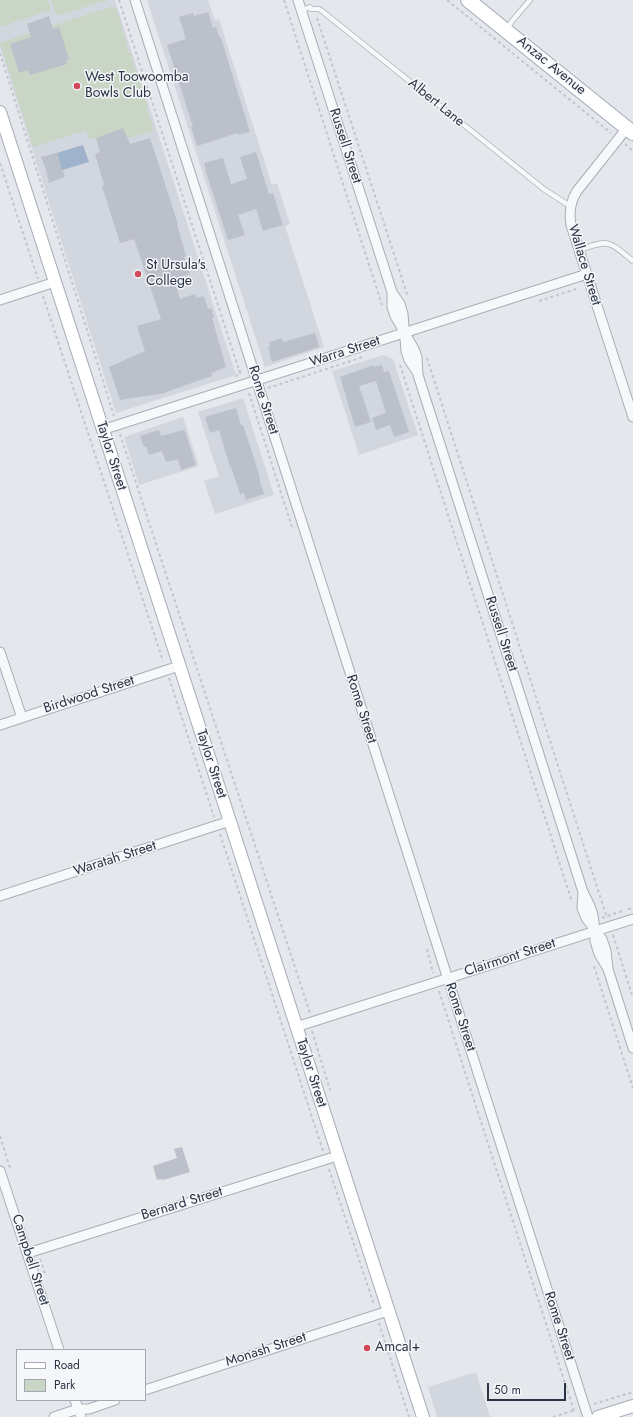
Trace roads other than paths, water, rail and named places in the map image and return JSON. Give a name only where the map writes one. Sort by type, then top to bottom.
[{"type":"main road","name":"Anzac Avenue","points":[[468,0],[506,30],[626,133]]},
{"type":"street","name":"Rome Street","points":[[134,0],[588,1417]]},
{"type":"street","name":"Russell Street","points":[[298,0],[306,9],[392,292],[392,307],[395,316],[405,333],[408,356],[418,375],[583,892],[590,906],[596,931],[602,939],[606,952],[608,969],[633,1048]]},
{"type":"street","name":"Taylor Street","points":[[0,112],[296,1027],[337,1156],[382,1312],[423,1417]]},
{"type":"street","name":"Wallace Street","points":[[626,133],[577,191],[570,206],[569,212],[571,225],[633,417]]},
{"type":"street","name":"Warra Street","points":[[102,430],[587,274]]},
{"type":"street","points":[[0,300],[55,282]]},
{"type":"street","points":[[0,652],[22,718]]},
{"type":"street","name":"Birdwood Street","points":[[0,725],[179,666]]},
{"type":"street","name":"Waratah Street","points":[[0,896],[230,821]]},
{"type":"street","name":"Clairmont Street","points":[[296,1027],[633,919]]},
{"type":"street","name":"Bernard Street","points":[[28,1252],[337,1156]]},
{"type":"street","name":"Campbell Street","points":[[0,1171],[28,1252],[59,1349]]},
{"type":"street","name":"Monash Street","points":[[146,1390],[382,1312]]},
{"type":"street","points":[[75,1401],[79,1413]]},
{"type":"street","points":[[54,1417],[79,1413],[89,1408],[112,1401]]},
{"type":"street","points":[[598,1417],[633,1406]]},
{"type":"lane","points":[[506,30],[530,0]]},
{"type":"lane","name":"Albert Lane","points":[[306,9],[319,9],[322,11],[545,190],[570,206]]},
{"type":"lane","points":[[579,250],[600,243],[609,244],[614,246],[633,261]]},
{"type":"water","points":[[83,145],[89,162],[56,172],[50,155]]},
{"type":"place","name":"West Toowoomba Bowls Club","points":[[77,86]]},
{"type":"place","name":"St Ursula's College","points":[[138,274]]},
{"type":"place","name":"Amcal+","points":[[367,1348]]}]
